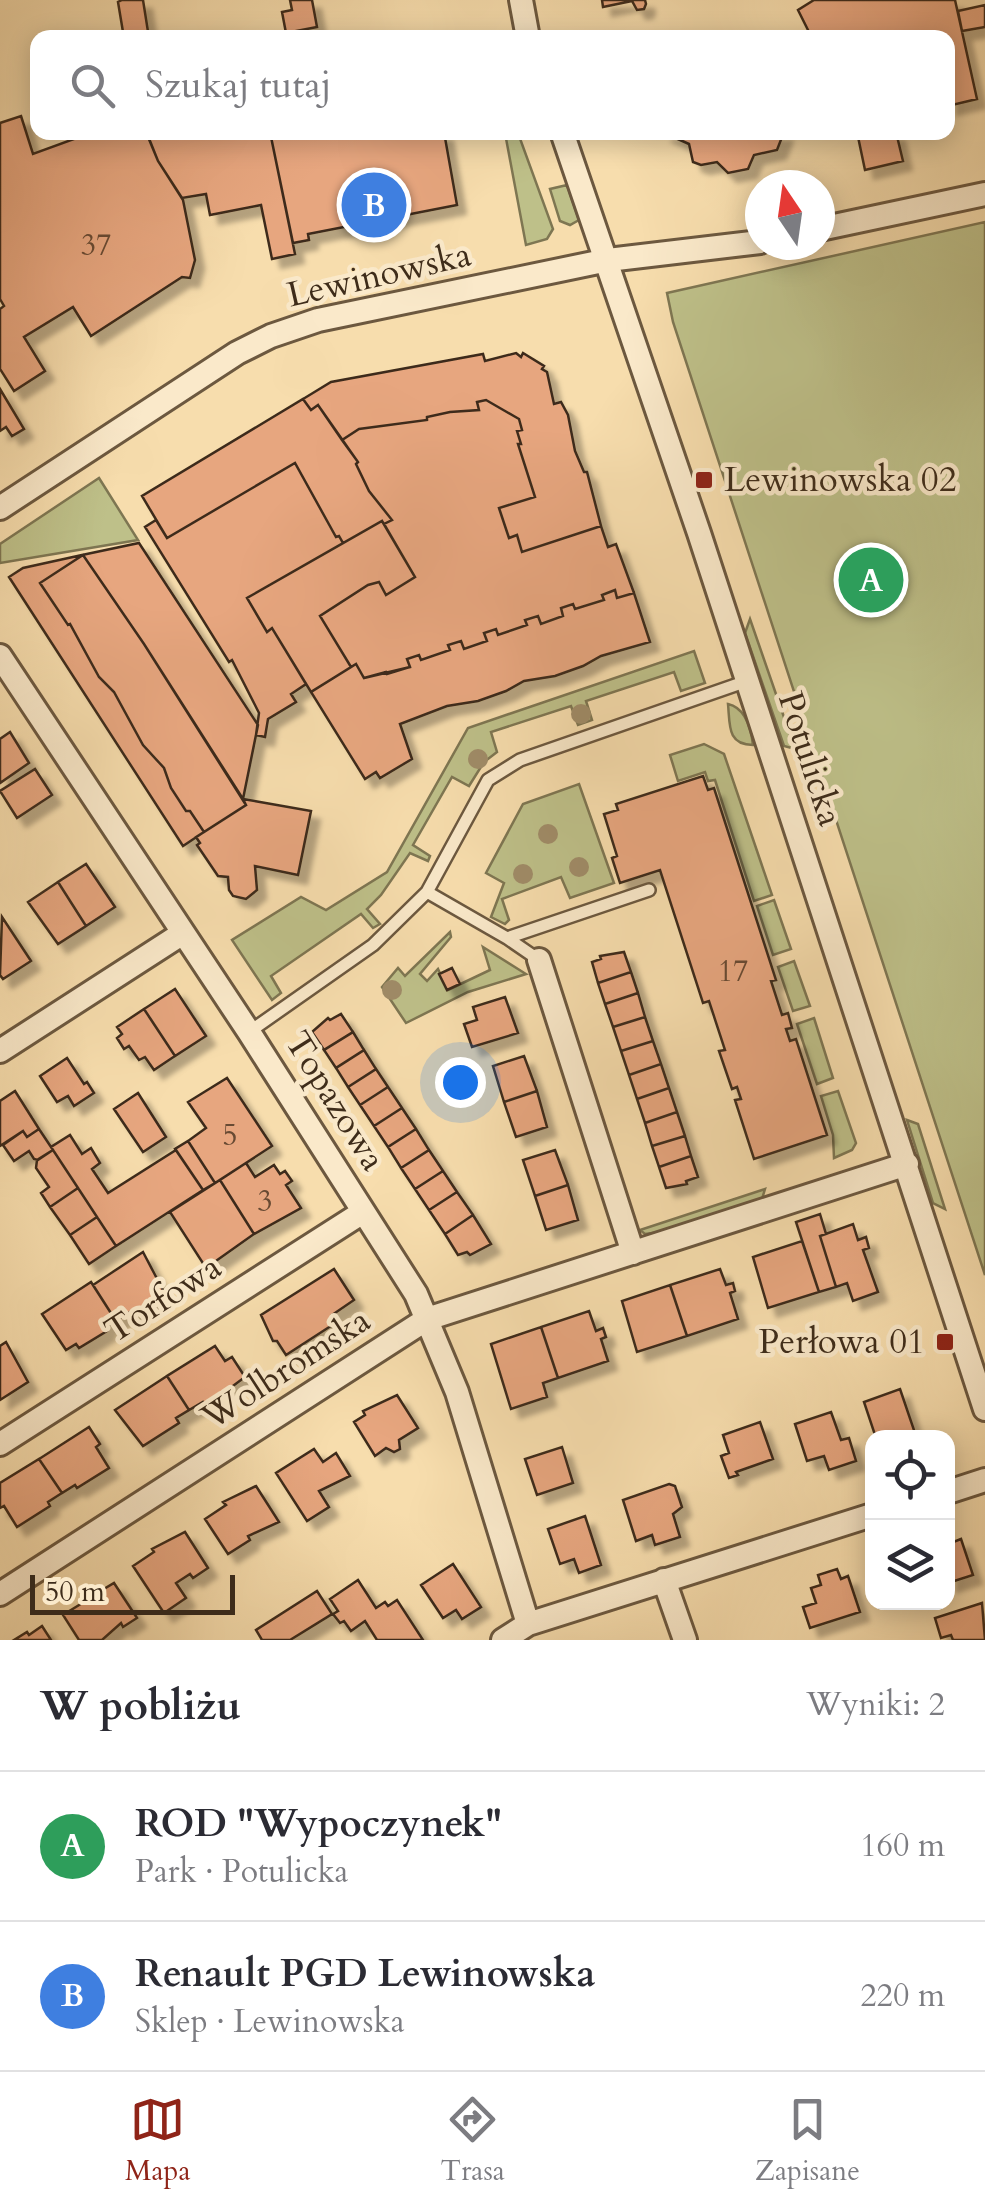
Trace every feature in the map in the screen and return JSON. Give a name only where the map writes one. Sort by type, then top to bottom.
[{"type":"street","points":[[521,0],[527,30]]},
{"type":"street","name":"Potulicka","points":[[565,140],[608,260],[985,1409]]},
{"type":"street","points":[[835,226],[985,194]]},
{"type":"street","name":"Lewinowska","points":[[0,508],[238,353],[271,336],[318,320],[608,260],[745,244]]},
{"type":"street","name":"Topazowa","points":[[0,656],[249,1032],[416,1294],[457,1392],[528,1624]]},
{"type":"street","points":[[0,1050],[182,933]]},
{"type":"street","points":[[539,960],[633,1253]]},
{"type":"street","name":"Wolbromska","points":[[0,1594],[427,1319],[907,1164]]},
{"type":"street","name":"Torfowa","points":[[0,1444],[363,1212]]},
{"type":"street","points":[[955,1490],[985,1480]]},
{"type":"street","points":[[503,1640],[528,1624],[865,1517]]},
{"type":"street","points":[[664,1580],[684,1640]]},
{"type":"lane","points":[[249,1032],[373,945],[427,892],[488,780],[520,760],[747,681]]},
{"type":"lane","points":[[507,938],[649,890]]},
{"type":"lane","points":[[427,892],[539,960]]},
{"type":"green space","points":[[506,140],[521,140],[553,229],[547,239],[526,245]]},
{"type":"green space","points":[[567,185],[579,220],[570,225],[560,221],[550,189]]},
{"type":"green space","points":[[985,222],[985,1275],[673,322],[667,293],[815,260],[835,260],[835,255]]},
{"type":"green space","points":[[99,478],[138,540],[0,563],[0,544]]},
{"type":"green space","points":[[750,619],[795,749],[784,746],[745,633]]},
{"type":"green space","points":[[694,651],[705,683],[681,691],[674,672],[586,701],[592,720],[578,725],[571,706],[491,732],[497,752],[484,762],[469,786],[452,777],[413,845],[430,856],[428,861],[410,853],[367,909],[380,924],[373,928],[361,914],[271,976],[281,993],[272,1000],[232,940],[301,897],[326,910],[387,872],[468,728]]},
{"type":"green space","points":[[728,704],[743,714],[753,745],[734,738]]},
{"type":"green space","points":[[704,744],[724,754],[772,895],[754,901],[715,780],[708,781],[705,772],[678,781],[670,755]]},
{"type":"green space","points":[[579,784],[614,883],[570,898],[561,877],[502,899],[509,920],[505,924],[491,917],[504,883],[486,873],[523,804]]},
{"type":"green space","points":[[774,900],[791,949],[773,955],[757,906]]},
{"type":"green space","points":[[450,932],[451,937],[420,974],[427,981],[438,969],[448,990],[490,970],[483,947],[526,974],[468,992],[406,1023],[382,987],[398,968],[405,976]]},
{"type":"green space","points":[[794,961],[810,1006],[793,1011],[778,967]]},
{"type":"green space","points":[[814,1018],[833,1078],[817,1084],[797,1024]]},
{"type":"green space","points":[[838,1091],[856,1143],[852,1150],[834,1158],[833,1135],[821,1096]]},
{"type":"green space","points":[[907,1120],[918,1124],[945,1209],[933,1203]]},
{"type":"green space","points":[[765,1189],[762,1199],[661,1232],[645,1234],[640,1230]]},
{"type":"building","points":[[143,0],[148,30],[123,30],[118,2]]},
{"type":"building","points":[[290,0],[312,0],[317,27],[285,30],[282,12],[292,10]]},
{"type":"building","points":[[602,0],[645,0],[646,4],[644,9],[637,10],[632,1],[603,7]]},
{"type":"building","points":[[814,0],[955,0],[977,99],[955,104],[955,30],[808,30],[798,10]]},
{"type":"building","points":[[985,5],[985,27],[962,31],[958,11]]},
{"type":"building","points":[[21,116],[33,154],[71,140],[149,140],[183,200],[195,260],[190,278],[182,277],[91,336],[73,307],[24,337],[45,371],[14,391],[0,369],[0,309],[4,306],[0,299],[0,123]]},
{"type":"building","points":[[150,140],[272,140],[295,254],[272,259],[261,205],[210,215],[206,194],[182,198]]},
{"type":"building","points":[[272,140],[445,140],[457,205],[308,234],[309,240],[293,243]]},
{"type":"building","points":[[680,140],[781,140],[777,150],[754,155],[748,169],[728,173],[717,162],[693,162],[689,144]]},
{"type":"building","points":[[859,140],[898,140],[903,161],[865,170]]},
{"type":"building","points":[[516,353],[521,357],[523,353],[547,372],[554,404],[561,402],[568,415],[575,451],[587,472],[601,526],[522,552],[517,535],[509,538],[499,508],[535,497],[518,444],[517,431],[522,430],[519,419],[486,400],[477,402],[479,410],[359,429],[342,440],[318,405],[311,410],[303,399],[331,382],[483,354],[485,361]]},
{"type":"building","points":[[0,389],[24,429],[12,436],[6,427],[0,431]]},
{"type":"building","points":[[303,399],[311,410],[318,405],[358,462],[369,491],[392,520],[384,524],[382,521],[343,543],[295,463],[167,538],[142,496]]},
{"type":"building","points":[[486,400],[519,419],[522,430],[517,431],[518,444],[535,497],[499,508],[509,538],[517,535],[522,552],[601,526],[608,547],[616,544],[634,593],[617,598],[615,590],[602,595],[604,600],[575,609],[573,604],[561,608],[563,616],[541,624],[538,616],[525,620],[527,625],[498,635],[496,629],[484,633],[487,641],[464,649],[461,641],[448,645],[450,650],[421,660],[419,655],[407,659],[410,667],[364,678],[356,664],[351,667],[320,616],[368,585],[379,582],[386,595],[415,577],[384,524],[392,520],[369,491],[358,462],[342,440],[359,429],[479,410],[477,402]]},
{"type":"building","points":[[295,463],[343,543],[247,598],[267,632],[272,628],[306,684],[291,694],[296,702],[268,719],[265,737],[256,735],[259,713],[232,660],[229,662],[145,527],[156,520],[167,538]]},
{"type":"building","points":[[382,521],[415,577],[386,595],[379,582],[368,585],[320,616],[351,667],[311,692],[272,628],[267,632],[247,598]]},
{"type":"building","points":[[139,543],[258,725],[243,799],[83,555],[40,583],[70,624],[99,677],[114,692],[143,745],[164,768],[186,811],[190,811],[204,832],[183,846],[9,577],[23,568],[82,555]]},
{"type":"building","points":[[83,555],[246,805],[204,832],[190,811],[186,811],[164,768],[143,745],[114,692],[99,677],[70,624],[40,583]]},
{"type":"building","points":[[615,590],[617,598],[634,593],[650,642],[400,724],[412,759],[380,778],[376,772],[365,779],[311,692],[356,664],[364,678],[387,674],[410,667],[407,659],[419,655],[421,660],[450,650],[448,645],[461,641],[464,649],[487,641],[484,633],[496,629],[498,635],[527,625],[525,620],[538,616],[541,624],[563,616],[561,608],[573,604],[575,609],[604,600],[602,595]]},
{"type":"building","points":[[10,732],[29,763],[0,783],[0,739]]},
{"type":"building","points":[[35,769],[52,795],[17,818],[0,791]]},
{"type":"building","points":[[703,776],[708,790],[714,788],[776,980],[771,981],[782,1015],[788,1013],[792,1028],[786,1029],[790,1041],[796,1039],[827,1135],[754,1159],[735,1100],[741,1099],[737,1087],[732,1089],[719,1051],[725,1050],[709,1001],[703,1003],[660,870],[620,883],[612,858],[617,856],[604,814],[618,810],[616,804]]},
{"type":"building","points":[[243,799],[311,811],[298,875],[255,866],[257,890],[246,899],[233,896],[228,877],[218,876],[197,845],[200,843],[196,837],[246,805]]},
{"type":"building","points":[[86,864],[115,907],[86,926],[58,882]]},
{"type":"building","points":[[58,882],[86,926],[58,944],[28,902]]},
{"type":"building","points":[[2,917],[31,961],[3,979],[0,975]]},
{"type":"building","points":[[624,952],[631,972],[598,983],[592,962],[600,956]]},
{"type":"building","points":[[452,968],[460,984],[447,990],[439,974]]},
{"type":"building","points":[[631,972],[638,993],[605,1004],[598,983]]},
{"type":"building","points":[[175,989],[206,1036],[175,1056],[144,1009]]},
{"type":"building","points":[[638,993],[645,1017],[613,1027],[605,1004]]},
{"type":"building","points":[[505,997],[518,1033],[472,1047],[464,1024],[477,1020],[473,1007]]},
{"type":"building","points":[[144,1009],[175,1056],[154,1070],[145,1057],[139,1060],[117,1038],[122,1034],[117,1027]]},
{"type":"building","points":[[341,1014],[353,1032],[324,1050],[312,1032],[328,1018]]},
{"type":"building","points":[[645,1017],[653,1041],[621,1051],[613,1027]]},
{"type":"building","points":[[353,1032],[364,1050],[336,1068],[324,1050]]},
{"type":"building","points":[[653,1041],[661,1064],[629,1075],[621,1051]]},
{"type":"building","points":[[364,1050],[376,1069],[348,1087],[336,1068]]},
{"type":"building","points":[[524,1056],[537,1091],[504,1102],[493,1066]]},
{"type":"building","points":[[67,1058],[94,1093],[74,1106],[68,1096],[57,1102],[40,1076]]},
{"type":"building","points":[[661,1064],[669,1088],[637,1099],[629,1075]]},
{"type":"building","points":[[376,1069],[388,1087],[360,1105],[348,1087]]},
{"type":"building","points":[[227,1078],[272,1146],[215,1183],[188,1141],[206,1128],[188,1102]]},
{"type":"building","points":[[388,1087],[402,1108],[374,1126],[360,1105]]},
{"type":"building","points":[[669,1088],[677,1112],[645,1123],[637,1099]]},
{"type":"building","points":[[15,1091],[39,1129],[27,1137],[23,1131],[0,1146],[0,1101]]},
{"type":"building","points":[[537,1091],[547,1127],[516,1137],[504,1102]]},
{"type":"building","points":[[138,1093],[166,1137],[143,1152],[114,1109]]},
{"type":"building","points":[[402,1108],[416,1129],[388,1147],[374,1126]]},
{"type":"building","points":[[677,1112],[685,1136],[652,1146],[645,1123]]},
{"type":"building","points":[[39,1129],[53,1150],[38,1160],[29,1151],[14,1161],[3,1145],[23,1131],[27,1137]]},
{"type":"building","points":[[416,1129],[429,1150],[401,1168],[388,1147]]},
{"type":"building","points":[[70,1135],[82,1154],[91,1148],[100,1163],[92,1169],[108,1193],[176,1150],[203,1190],[116,1246],[51,1147]]},
{"type":"building","points":[[685,1136],[691,1156],[659,1167],[652,1146]]},
{"type":"building","points":[[188,1141],[215,1183],[203,1190],[175,1149]]},
{"type":"building","points":[[53,1150],[78,1188],[50,1207],[41,1193],[49,1187],[36,1168],[37,1160]]},
{"type":"building","points":[[429,1150],[443,1171],[415,1189],[401,1168]]},
{"type":"building","points":[[555,1150],[568,1185],[535,1196],[523,1160]]},
{"type":"building","points":[[691,1156],[698,1177],[686,1181],[687,1184],[666,1188],[659,1167]]},
{"type":"building","points":[[246,1163],[255,1177],[274,1165],[280,1174],[285,1171],[292,1181],[286,1185],[301,1208],[254,1234],[220,1180]]},
{"type":"building","points":[[443,1171],[457,1192],[429,1210],[415,1189]]},
{"type":"building","points":[[220,1180],[254,1234],[206,1268],[170,1212]]},
{"type":"building","points":[[568,1185],[578,1220],[546,1230],[535,1196]]},
{"type":"building","points":[[78,1188],[97,1217],[70,1235],[50,1207]]},
{"type":"building","points":[[457,1192],[473,1215],[445,1234],[429,1210]]},
{"type":"building","points":[[820,1214],[826,1234],[820,1236],[836,1287],[819,1292],[796,1222]]},
{"type":"building","points":[[473,1215],[491,1244],[470,1255],[458,1255],[445,1234]]},
{"type":"building","points":[[97,1217],[116,1246],[89,1264],[70,1235]]},
{"type":"building","points":[[853,1224],[858,1240],[866,1237],[869,1248],[863,1250],[878,1292],[853,1301],[847,1283],[836,1287],[820,1236]]},
{"type":"building","points":[[802,1241],[819,1292],[768,1308],[753,1257]]},
{"type":"building","points":[[143,1252],[165,1294],[116,1321],[93,1285]]},
{"type":"building","points":[[334,1269],[354,1300],[332,1315],[337,1322],[286,1355],[273,1341],[261,1315]]},
{"type":"building","points":[[720,1269],[726,1285],[733,1283],[735,1291],[730,1293],[738,1319],[687,1336],[670,1285]]},
{"type":"building","points":[[91,1282],[116,1321],[79,1348],[76,1344],[66,1350],[42,1314]]},
{"type":"building","points":[[670,1285],[687,1336],[637,1352],[622,1301]]},
{"type":"building","points":[[589,1311],[596,1331],[603,1328],[606,1337],[601,1339],[608,1361],[558,1378],[541,1327]]},
{"type":"building","points":[[541,1327],[558,1378],[543,1383],[547,1397],[511,1409],[491,1344]]},
{"type":"building","points":[[6,1342],[28,1382],[0,1400],[0,1346]]},
{"type":"building","points":[[215,1346],[225,1361],[232,1357],[245,1377],[206,1406],[203,1402],[189,1410],[167,1376]]},
{"type":"building","points":[[167,1376],[189,1410],[176,1418],[179,1423],[143,1446],[115,1410]]},
{"type":"building","points":[[900,1389],[914,1430],[873,1430],[864,1402]]},
{"type":"building","points":[[397,1395],[418,1428],[399,1440],[400,1449],[394,1452],[386,1448],[375,1456],[354,1422],[365,1415],[363,1411]]},
{"type":"building","points":[[831,1412],[841,1440],[849,1438],[856,1461],[829,1470],[824,1456],[807,1461],[795,1424]]},
{"type":"building","points":[[760,1422],[773,1459],[729,1478],[721,1456],[729,1453],[723,1435]]},
{"type":"building","points":[[89,1427],[109,1468],[62,1493],[39,1459]]},
{"type":"building","points":[[562,1447],[573,1483],[537,1495],[525,1459]]},
{"type":"building","points":[[314,1449],[323,1462],[336,1453],[350,1476],[319,1491],[329,1507],[307,1521],[276,1473]]},
{"type":"building","points":[[39,1459],[62,1493],[48,1502],[50,1506],[17,1527],[4,1506],[0,1508],[0,1483]]},
{"type":"building","points":[[669,1484],[675,1486],[682,1507],[673,1514],[680,1537],[655,1545],[652,1535],[636,1541],[623,1500]]},
{"type":"building","points":[[256,1486],[279,1522],[248,1536],[250,1540],[228,1554],[205,1519],[226,1505],[223,1502]]},
{"type":"building","points":[[585,1516],[601,1565],[579,1573],[574,1559],[560,1564],[548,1529]]},
{"type":"building","points":[[185,1532],[208,1568],[176,1583],[186,1598],[164,1613],[133,1566],[154,1552],[152,1549]]},
{"type":"building","points":[[961,1539],[973,1575],[955,1581],[955,1541]]},
{"type":"building","points":[[453,1564],[481,1607],[462,1619],[456,1610],[443,1618],[421,1585]]},
{"type":"building","points":[[837,1569],[841,1579],[848,1576],[860,1612],[810,1628],[803,1607],[816,1603],[811,1588],[821,1585],[818,1575]]},
{"type":"building","points":[[358,1580],[376,1608],[397,1600],[423,1640],[377,1640],[365,1621],[351,1631],[344,1621],[340,1623],[330,1599]]},
{"type":"building","points":[[114,1583],[137,1618],[123,1627],[121,1623],[102,1640],[79,1640],[63,1615],[84,1602],[81,1598],[99,1586],[102,1590]]},
{"type":"building","points":[[317,1591],[332,1614],[290,1640],[262,1640],[256,1630]]},
{"type":"building","points":[[982,1603],[985,1640],[953,1640],[951,1635],[941,1638],[935,1618]]},
{"type":"building","points":[[42,1626],[51,1640],[14,1640],[27,1632],[29,1635]]},
{"type":"place","name":"Renault PGD Lewinowska","points":[[374,205]]},
{"type":"place","name":"Lewinowska 02","points":[[704,480]]},
{"type":"place","name":"ROD \"Wypoczynek\"","points":[[871,580]]},
{"type":"place","name":"Perłowa 01","points":[[945,1342]]}]
